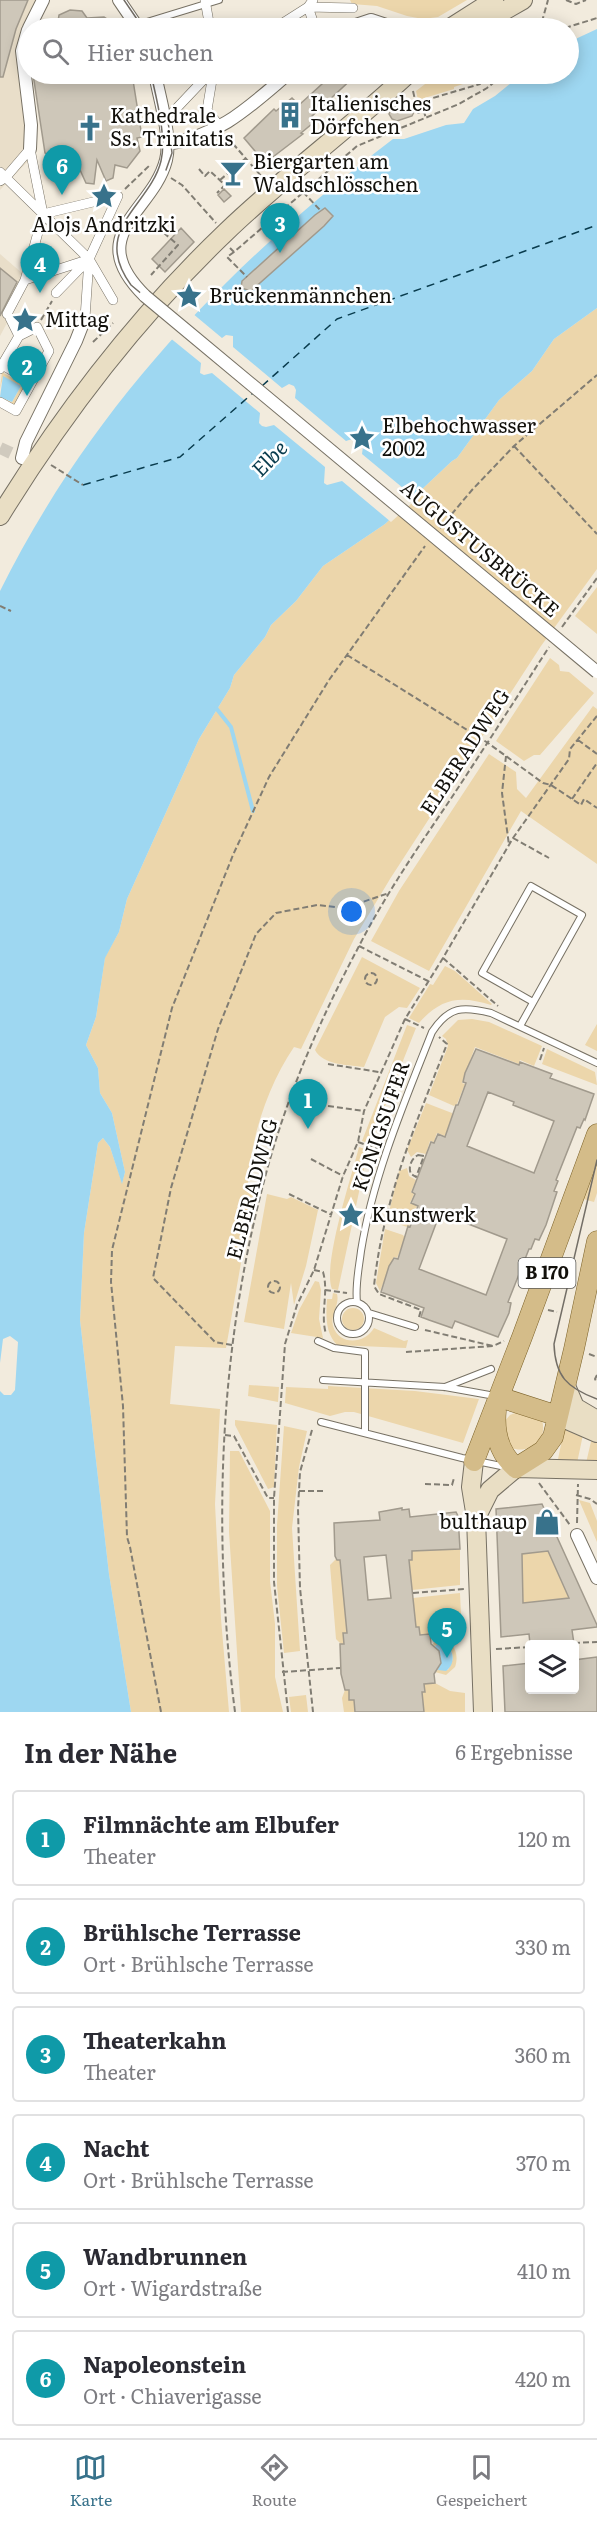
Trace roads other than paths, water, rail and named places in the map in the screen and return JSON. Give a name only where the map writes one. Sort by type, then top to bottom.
[{"type":"main road","points":[[466,18],[494,0]]},
{"type":"main road","points":[[492,18],[523,0]]},
{"type":"main road","points":[[0,516],[29,460],[154,306],[239,220],[400,84]]},
{"type":"main road","name":"B 170","points":[[499,1397],[597,1134]]},
{"type":"main road","name":"B 170","points":[[516,1468],[534,1458],[548,1445],[566,1386],[597,1241]]},
{"type":"main road","points":[[566,1386],[575,1407],[597,1420]]},
{"type":"main road","points":[[499,1397],[558,1416],[597,1432]]},
{"type":"main road","points":[[483,1712],[476,1518],[471,1487],[474,1461],[499,1397]]},
{"type":"main road","points":[[499,1397],[496,1436],[508,1461],[516,1468],[597,1470]]},
{"type":"main road","points":[[476,1518],[490,1490],[516,1468]]},
{"type":"street","points":[[35,18],[45,0]]},
{"type":"street","points":[[120,0],[132,18]]},
{"type":"street","points":[[288,18],[310,3],[353,8]]},
{"type":"street","points":[[310,3],[313,18]]},
{"type":"street","points":[[19,336],[8,316],[25,280],[43,214],[30,149],[32,125],[26,84]]},
{"type":"street","points":[[157,84],[167,144],[205,135],[220,127],[241,114],[276,84]]},
{"type":"street","points":[[173,112],[201,84]]},
{"type":"street","points":[[210,84],[207,110],[220,127]]},
{"type":"street","name":"AUGUSTUSBRÜCKE","points":[[167,144],[167,157],[161,172],[127,223],[120,243],[121,259],[128,275],[145,296],[597,672]]},
{"type":"street","points":[[30,149],[2,177],[89,259],[113,300]]},
{"type":"street","points":[[43,214],[118,196],[89,259],[56,293]]},
{"type":"street","points":[[29,460],[26,442],[85,318],[89,259]]},
{"type":"street","points":[[25,280],[89,259]]},
{"type":"street","points":[[1,406],[16,411],[32,382],[49,351],[37,327],[19,336],[1,367],[32,382]]},
{"type":"street","points":[[577,1535],[597,1578]]},
{"type":"lane","points":[[166,18],[219,0]]},
{"type":"lane","points":[[533,1002],[482,973],[531,886],[582,915],[520,1026],[597,1063]]},
{"type":"lane","name":"KÖNIGSUFER","points":[[357,1302],[356,1285],[366,1219],[387,1152],[432,1032],[439,1021],[455,1009],[473,1008],[520,1026]]},
{"type":"lane","points":[[357,1302],[367,1308],[369,1313],[369,1325],[361,1333],[344,1332],[337,1323],[338,1311],[346,1303],[357,1302]]},
{"type":"lane","points":[[369,1313],[415,1328]]},
{"type":"lane","points":[[318,1341],[334,1348],[365,1352],[365,1433]]},
{"type":"lane","points":[[442,1387],[491,1369]]},
{"type":"lane","points":[[323,1380],[442,1387],[499,1397]]},
{"type":"lane","points":[[321,1422],[474,1461],[516,1468]]},
{"type":"water","name":"Elbe","points":[[597,29],[597,308],[554,339],[532,371],[499,400],[457,458],[385,524],[323,566],[296,601],[271,625],[265,637],[234,675],[230,688],[199,739],[127,899],[119,932],[105,958],[96,1017],[86,1045],[98,1068],[100,1093],[112,1113],[125,1172],[122,1184],[110,1147],[103,1138],[98,1143],[84,1233],[80,1320],[109,1574],[131,1712],[0,1712],[0,1391],[4,1395],[11,1395],[15,1390],[18,1342],[10,1336],[3,1339],[0,1363],[0,591],[37,524],[77,460],[122,399],[170,342],[221,288],[333,186],[393,139],[404,139],[446,125],[464,123],[473,109],[510,84],[579,84],[579,37]]},
{"type":"water","points":[[3,376],[21,386],[12,402],[0,397]]},
{"type":"water","points":[[438,1644],[448,1646],[452,1652],[452,1663],[446,1671],[438,1670],[441,1657],[435,1646]]},
{"type":"waterway","points":[[216,708],[231,727],[253,811]]},
{"type":"tunnel","points":[[0,448],[13,454]]},
{"type":"tram line","points":[[124,0],[136,18]]},
{"type":"tram line","points":[[153,84],[163,141],[161,161],[155,177],[126,219],[117,248],[120,265],[131,285],[597,675]]},
{"type":"tram line","points":[[166,170],[172,153],[168,121]]},
{"type":"tram line","points":[[597,1160],[554,1344],[560,1373],[570,1385],[597,1399]]},
{"type":"place","name":"Italienisches Dörfchen","points":[[290,115]]},
{"type":"place","name":"Kathedrale Ss. Trinitatis","points":[[90,128]]},
{"type":"place","name":"Biergarten am Waldschlösschen","points":[[233,173]]},
{"type":"place","name":"Napoleonstein","points":[[62,195]]},
{"type":"place","name":"Alojs Andritzki","points":[[104,196]]},
{"type":"place","name":"Theaterkahn","points":[[280,253]]},
{"type":"place","name":"Nacht","points":[[40,293]]},
{"type":"place","name":"Brückenmännchen","points":[[189,296]]},
{"type":"place","name":"Mittag","points":[[25,320]]},
{"type":"place","name":"Brühlsche Terrasse","points":[[27,396]]},
{"type":"place","name":"Elbehochwasser 2002","points":[[362,438]]},
{"type":"place","name":"Filmnächte am Elbufer","points":[[308,1129]]},
{"type":"place","name":"Kunstwerk","points":[[351,1215]]},
{"type":"place","name":"bulthaup","points":[[547,1522]]},
{"type":"place","name":"Wandbrunnen","points":[[447,1658]]}]
